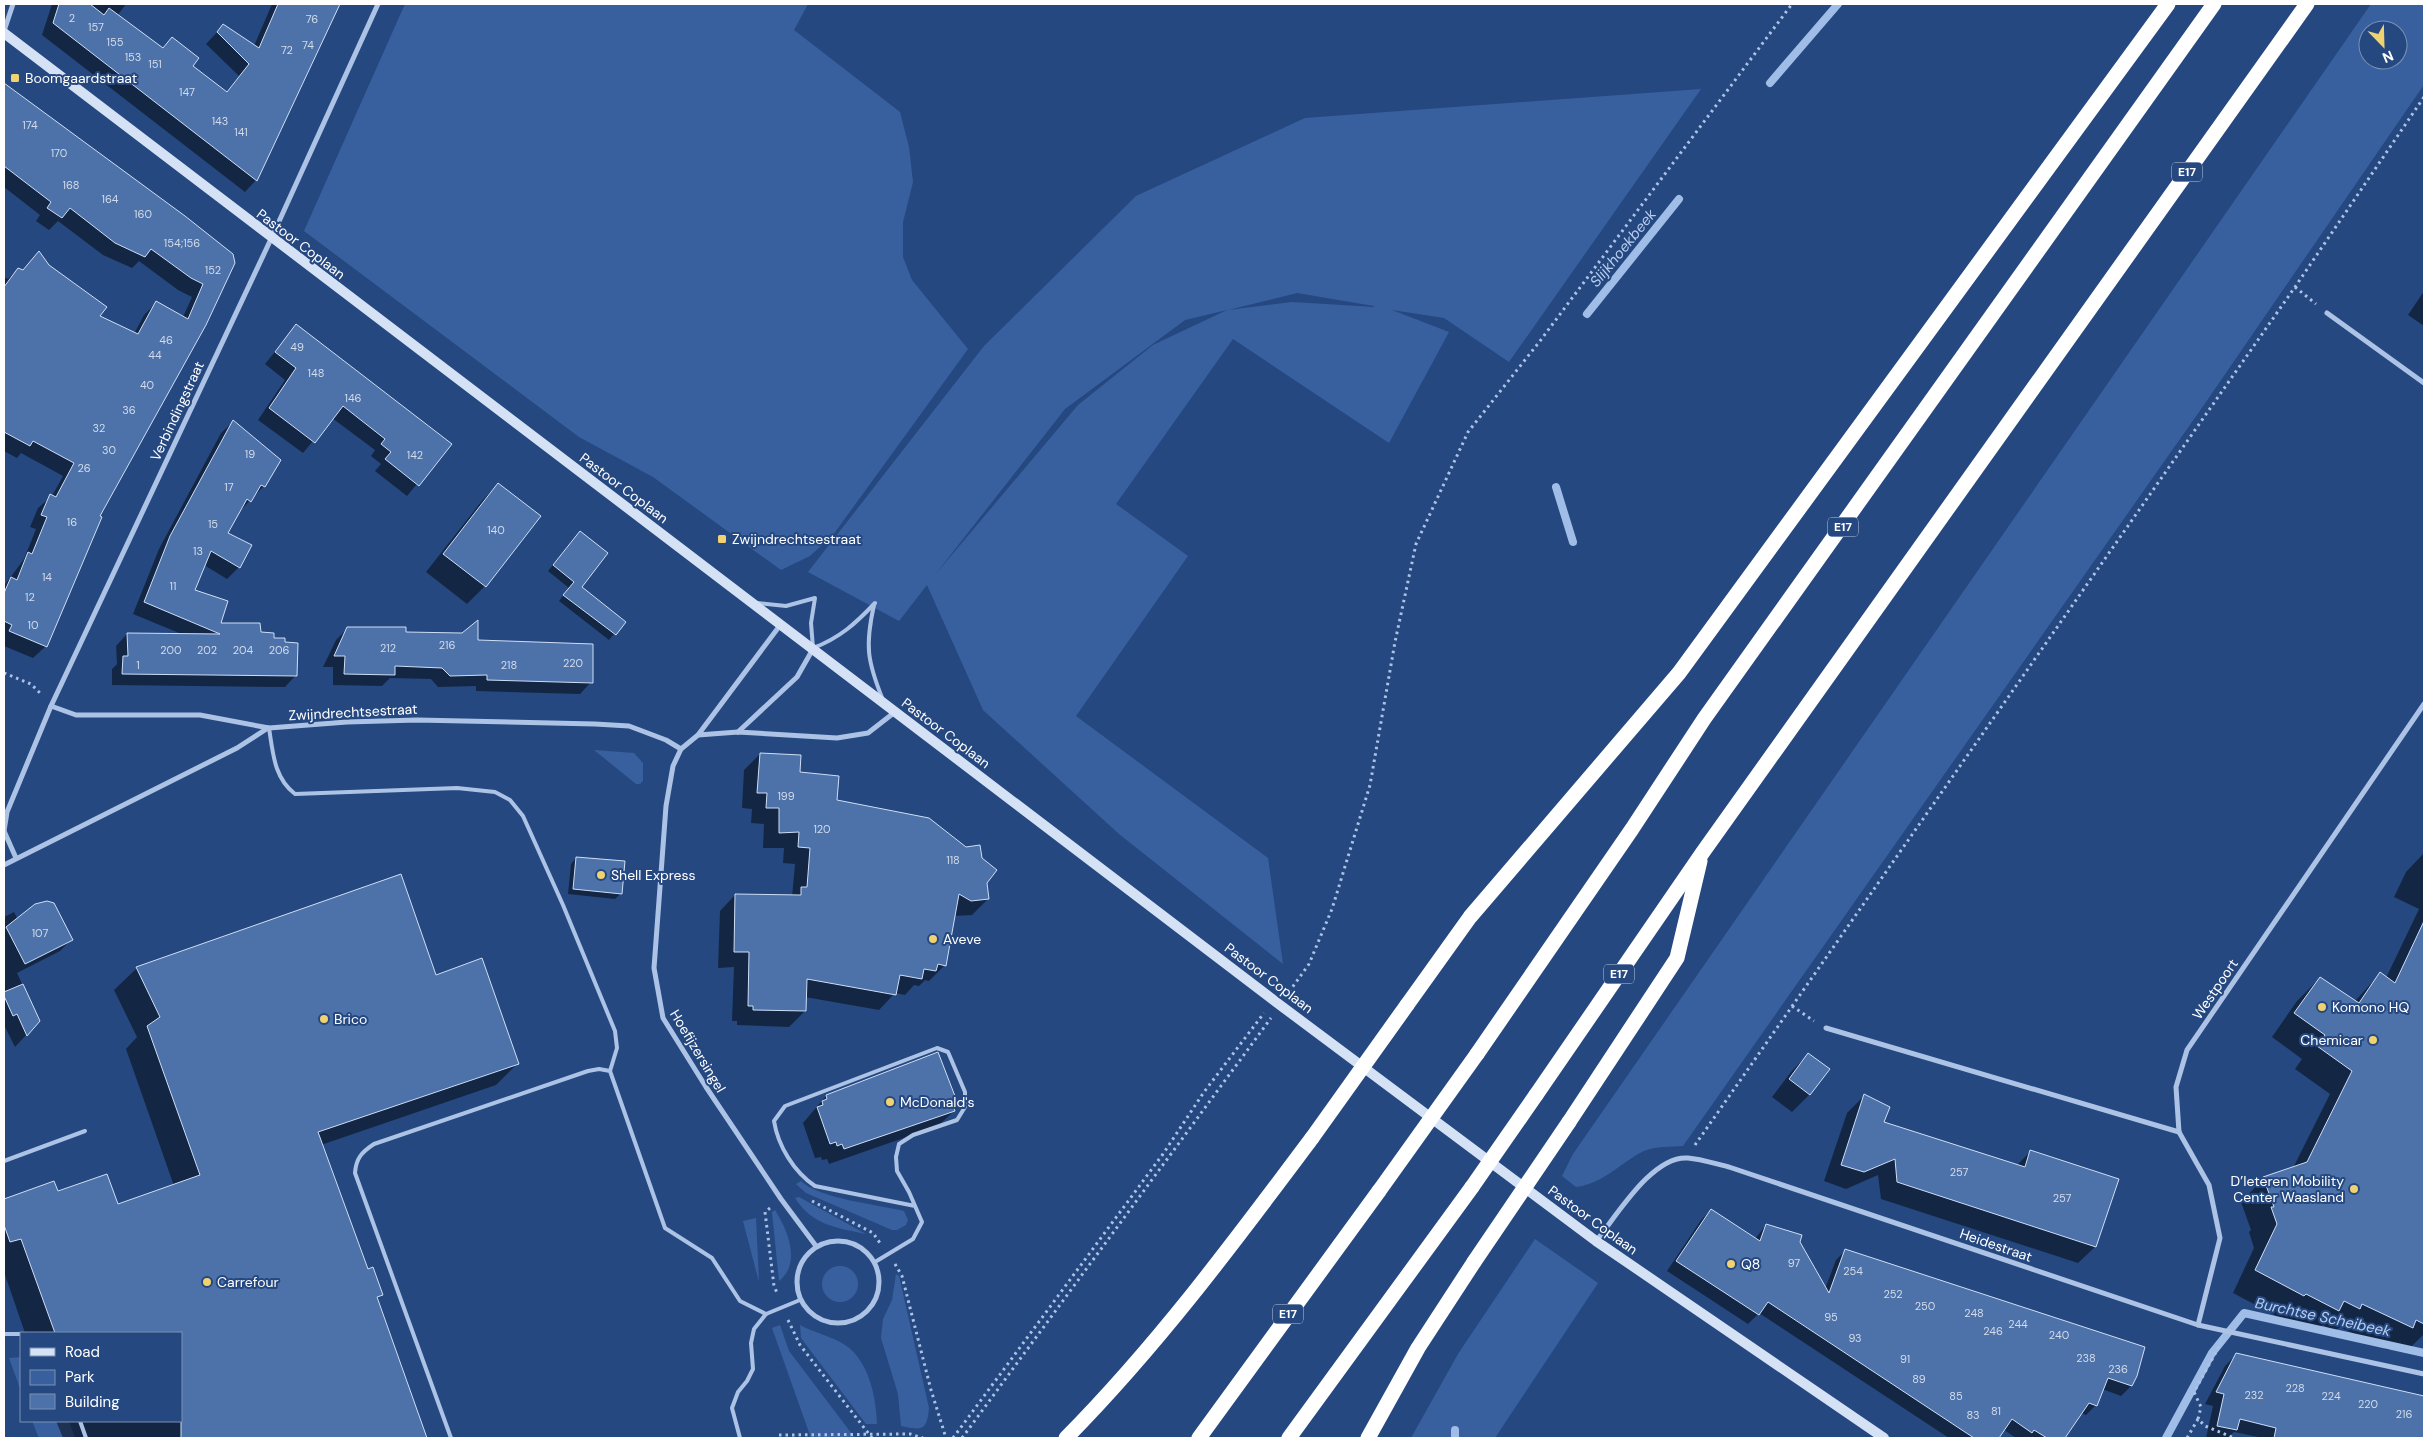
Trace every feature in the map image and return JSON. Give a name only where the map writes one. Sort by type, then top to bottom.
[{"type":"highway","points":[[1066,1438],[1180,1309],[1242,1231],[1312,1138],[1470,916],[1679,674],[2168,4]]},
{"type":"highway","name":"E17","points":[[1198,1438],[1478,1054],[1632,829],[1704,719],[2214,4]]},
{"type":"highway","name":"E17","points":[[1289,1438],[1438,1236],[1703,852],[2306,4]]},
{"type":"highway","points":[[1368,1438],[1418,1348],[1474,1262],[1570,1122],[1677,958],[1703,852]]},
{"type":"street","points":[[4,32],[13,4]]},
{"type":"street","name":"Verbindingstraat","points":[[16,858],[4,831],[7,812],[51,706],[271,239],[378,4]]},
{"type":"street","name":"Pastoor Coplaan","points":[[4,32],[271,239],[754,603],[1277,1002],[1596,1241],[1884,1438]]},
{"type":"street","points":[[2326,313],[2424,382]]},
{"type":"street","points":[[682,749],[698,735],[781,624]]},
{"type":"street","points":[[738,732],[797,677],[813,648]]},
{"type":"street","name":"Westpoort","points":[[2198,1325],[2220,1238],[2209,1186],[2179,1132],[2176,1087],[2187,1050],[2424,704]]},
{"type":"street","name":"Zwijndrechtsestraat","points":[[51,706],[76,715],[200,714],[268,728],[347,722],[417,720],[629,726],[666,740],[682,749]]},
{"type":"street","points":[[698,735],[738,732],[837,738],[868,733],[896,712]]},
{"type":"street","name":"Zwijndrechtsestraat","points":[[4,865],[237,748],[268,728]]},
{"type":"street","name":"Hoefijzersingel","points":[[682,749],[673,766],[666,806],[654,968],[663,1018],[706,1087],[781,1199],[816,1246]]},
{"type":"street","points":[[1826,1028],[2179,1132]]},
{"type":"street","name":"Heidestraat","points":[[1596,1241],[1618,1210],[1660,1166],[1686,1158],[1729,1167],[2198,1325],[2424,1374]]},
{"type":"street","points":[[829,1241],[849,1242],[867,1251],[875,1262],[879,1275],[877,1295],[867,1312],[856,1320],[830,1323],[818,1318],[800,1300],[797,1276],[804,1259],[816,1246],[829,1241]]},
{"type":"lane","points":[[754,603],[786,606],[815,598],[811,623],[813,648],[832,641],[853,626],[875,603],[868,635],[871,671],[885,704]]},
{"type":"lane","points":[[268,728],[277,772],[284,786],[295,794],[457,788],[495,792],[510,800],[523,816],[581,949],[614,1031],[617,1048],[610,1071],[665,1228],[712,1258],[740,1301],[766,1314]]},
{"type":"lane","points":[[875,1262],[912,1239],[922,1222],[915,1206],[897,1171],[896,1157],[900,1144],[913,1135],[956,1120],[965,1107],[965,1092],[948,1052],[937,1048],[816,1093],[785,1106],[774,1121],[783,1151],[806,1180],[815,1186],[915,1206]]},
{"type":"lane","points":[[451,1438],[355,1173],[356,1162],[362,1152],[374,1144],[588,1071],[599,1069],[610,1071]]},
{"type":"lane","points":[[4,1161],[85,1131]]},
{"type":"lane","points":[[740,1438],[732,1408],[738,1392],[747,1381],[753,1368],[751,1343],[754,1329],[766,1314],[800,1300]]},
{"type":"lane","points":[[4,1334],[20,1334]]},
{"type":"lane","points":[[80,1422],[86,1438]]},
{"type":"path","points":[[953,1438],[1163,1154],[1204,1092],[1309,964],[1332,909],[1370,785],[1395,642],[1416,544],[1468,432],[1540,341],[1792,4]]},
{"type":"path","points":[[1686,1158],[2295,287],[2424,97]]},
{"type":"path","points":[[2295,287],[2326,313]]},
{"type":"path","points":[[4,673],[31,684],[51,706]]},
{"type":"path","points":[[962,1438],[1277,1002]]},
{"type":"path","points":[[1792,1006],[1826,1028]]},
{"type":"path","points":[[872,1438],[800,1345],[774,1286],[765,1212],[781,1199],[794,1193],[873,1233],[902,1276],[931,1390],[946,1438]]},
{"type":"path","points":[[2187,1438],[2198,1419],[2201,1407],[2194,1392],[2228,1331]]},
{"type":"path","points":[[2198,1419],[2205,1426],[2234,1438]]},
{"type":"path","points":[[779,1435],[910,1434],[923,1438]]},
{"type":"green space","points":[[405,4],[808,4],[794,30],[900,112],[909,147],[913,182],[903,222],[903,257],[912,280],[968,349],[833,535],[810,556],[781,570],[653,477],[579,437],[304,231]]},
{"type":"green space","points":[[2371,4],[2424,4],[2424,84],[2421,89],[2206,402],[1683,1146],[1648,1149],[1595,1182],[1586,1185],[1576,1187],[1562,1176],[1573,1154],[2358,23],[2358,70],[2408,70],[2408,20],[2360,20]]},
{"type":"green space","points":[[1701,89],[1509,362],[1444,318],[1392,310],[1449,332],[1389,443],[1233,339],[1116,504],[1188,556],[1076,716],[1268,858],[1283,964],[1119,834],[983,710],[927,585],[899,621],[808,572],[984,346],[1136,196],[1305,118]],"holes":[[[1297,293],[1374,306],[1374,307],[1292,302],[1228,310]],[[1227,310],[1153,345],[1078,405],[934,576],[1065,409],[1185,320]]]},
{"type":"green space","points":[[594,750],[634,753],[643,763],[643,781],[640,784],[636,784]]},
{"type":"green space","points":[[801,1181],[820,1192],[904,1211],[908,1220],[906,1225],[897,1230],[892,1230],[806,1193],[796,1184]]},
{"type":"green space","points":[[799,1197],[866,1234],[835,1227],[817,1220],[795,1198]]},
{"type":"green space","points":[[775,1210],[788,1236],[791,1256],[786,1274],[779,1281],[772,1212]]},
{"type":"green space","points":[[756,1218],[759,1282],[743,1221]]},
{"type":"green space","points":[[1535,1239],[1598,1283],[1495,1438],[1411,1438],[1458,1354]]},
{"type":"green space","points":[[840,1266],[852,1272],[858,1284],[852,1296],[840,1302],[828,1296],[822,1284],[828,1272]]},
{"type":"green space","points":[[896,1274],[899,1276],[929,1408],[927,1422],[922,1428],[901,1426],[898,1394],[881,1338],[883,1319],[892,1300]]},
{"type":"green space","points":[[780,1325],[789,1351],[855,1438],[811,1438],[772,1328]]},
{"type":"green space","points":[[800,1325],[830,1337],[850,1348],[864,1366],[875,1401],[877,1424],[866,1424],[801,1338]]},
{"type":"green space","points":[[20,1357],[20,1388],[9,1358]]},
{"type":"green space","points":[[32,1422],[69,1422],[75,1438],[39,1438]]},
{"type":"building","points":[[59,4],[90,4],[104,15],[109,8],[163,48],[172,37],[199,58],[193,66],[227,92],[249,64],[217,32],[223,24],[259,48],[278,4],[340,4],[257,181],[53,23]]},
{"type":"building","points":[[4,83],[185,216],[233,254],[235,263],[206,325],[100,516],[102,517],[47,647],[9,631],[12,625],[4,621],[4,593],[11,577],[17,580],[28,552],[32,554],[47,517],[41,515],[50,494],[56,497],[74,463],[33,441],[30,446],[4,432],[4,287],[18,268],[23,270],[39,251],[49,265],[107,307],[100,316],[138,334],[156,301],[188,319],[203,284],[191,278],[151,249],[145,257],[115,243],[70,208],[62,218],[47,208],[51,202],[4,166]]},
{"type":"building","points":[[296,324],[452,444],[419,486],[385,459],[391,452],[381,444],[385,439],[343,406],[315,443],[269,408],[296,368],[275,352]]},
{"type":"building","points":[[233,420],[281,460],[265,487],[261,485],[251,502],[247,499],[228,533],[252,545],[240,568],[211,551],[195,590],[228,601],[221,623],[260,623],[261,632],[274,633],[274,638],[285,638],[285,642],[298,643],[297,676],[122,674],[123,656],[128,656],[127,633],[220,634],[144,602],[170,536]]},
{"type":"building","points":[[498,483],[541,516],[486,587],[443,554]]},
{"type":"building","points":[[580,531],[608,553],[582,587],[626,622],[616,635],[563,595],[574,582],[553,565]]},
{"type":"building","points":[[478,620],[478,640],[593,644],[593,683],[487,680],[487,675],[450,676],[442,668],[395,666],[395,675],[344,674],[345,656],[334,656],[347,627],[406,627],[406,632],[462,633]]},
{"type":"building","points":[[760,753],[801,755],[800,772],[839,776],[837,800],[929,818],[966,847],[980,845],[982,858],[997,870],[987,883],[989,899],[971,901],[959,894],[946,966],[938,964],[936,971],[924,969],[922,979],[900,975],[896,995],[807,979],[806,1011],[753,1010],[753,1006],[748,1006],[749,952],[734,952],[735,894],[801,895],[801,887],[807,887],[810,848],[798,847],[799,832],[779,833],[779,808],[766,808],[767,793],[757,793]]},
{"type":"building","points":[[576,857],[625,861],[622,894],[573,889]]},
{"type":"building","points":[[401,874],[436,975],[482,958],[519,1064],[318,1132],[368,1269],[373,1267],[383,1295],[377,1297],[427,1438],[181,1438],[182,1332],[55,1332],[21,1239],[10,1242],[4,1225],[4,1199],[54,1181],[58,1191],[107,1174],[118,1204],[200,1175],[147,1026],[160,1017],[136,967]]},
{"type":"building","points":[[47,901],[54,903],[73,940],[25,964],[6,927],[35,904]]},
{"type":"building","name":"D’Ieteren Mobility Center Waasland","points":[[2424,921],[2424,1324],[2416,1320],[2413,1328],[2362,1304],[2360,1309],[2344,1301],[2339,1311],[2306,1294],[2304,1296],[2255,1270],[2277,1224],[2271,1207],[2274,1207],[2263,1177],[2307,1162],[2352,1071],[2317,1046],[2325,1035],[2294,1013],[2320,977],[2359,1003],[2380,972],[2395,983]]},
{"type":"building","points":[[23,984],[40,1021],[27,1036],[17,1014],[13,1016],[4,996],[4,992]]},
{"type":"building","name":"McDonald's","points":[[938,1052],[958,1104],[953,1106],[955,1111],[844,1149],[842,1144],[837,1146],[836,1142],[830,1144],[817,1107],[823,1105],[822,1101],[827,1099],[826,1095]]},
{"type":"building","points":[[1808,1053],[1830,1069],[1810,1095],[1789,1079]]},
{"type":"building","points":[[1864,1094],[1890,1107],[1884,1122],[2025,1167],[2030,1150],[2119,1179],[2096,1247],[1897,1182],[1895,1159],[1864,1172],[1841,1165]]},
{"type":"building","points":[[1711,1209],[1760,1241],[1766,1224],[1802,1235],[1800,1242],[1829,1293],[1845,1249],[2145,1347],[2137,1376],[2132,1386],[2108,1378],[2097,1406],[2089,1403],[2065,1438],[2047,1438],[2034,1430],[2032,1433],[2012,1419],[1999,1438],[1974,1438],[1768,1302],[1759,1315],[1676,1261]]},
{"type":"building","points":[[2236,1353],[2424,1396],[2424,1438],[2274,1438],[2276,1428],[2240,1419],[2237,1430],[2217,1426],[2224,1394],[2216,1392]]},
{"type":"waterway","name":"Slijkhoekbeek","points":[[1770,83],[1838,4]]},
{"type":"waterway","name":"Slijkhoekbeek","points":[[1587,314],[1679,199]]},
{"type":"waterway","name":"Slijkhoekbeek","points":[[1556,487],[1573,542]]},
{"type":"waterway","name":"Burchtse Scheibeek","points":[[2166,1438],[2212,1353],[2244,1313],[2424,1353]]},
{"type":"waterway","name":"Slijkhoekbeek","points":[[1455,1430],[1455,1438]]},
{"type":"place","name":"Boomgaardstraat","points":[[15,78]]},
{"type":"place","name":"Zwijndrechtsestraat","points":[[722,539]]},
{"type":"place","name":"Shell Express","points":[[601,875]]},
{"type":"place","name":"Aveve","points":[[933,939]]},
{"type":"place","name":"Komono HQ","points":[[2322,1007]]},
{"type":"place","name":"Brico","points":[[324,1019]]},
{"type":"place","name":"Chemicar","points":[[2373,1040]]},
{"type":"place","name":"McDonald's","points":[[890,1102]]},
{"type":"place","name":"D’Ieteren Mobility Center Waasland","points":[[2354,1189]]},
{"type":"place","name":"Q8","points":[[1731,1264]]},
{"type":"place","name":"Carrefour","points":[[207,1282]]}]
